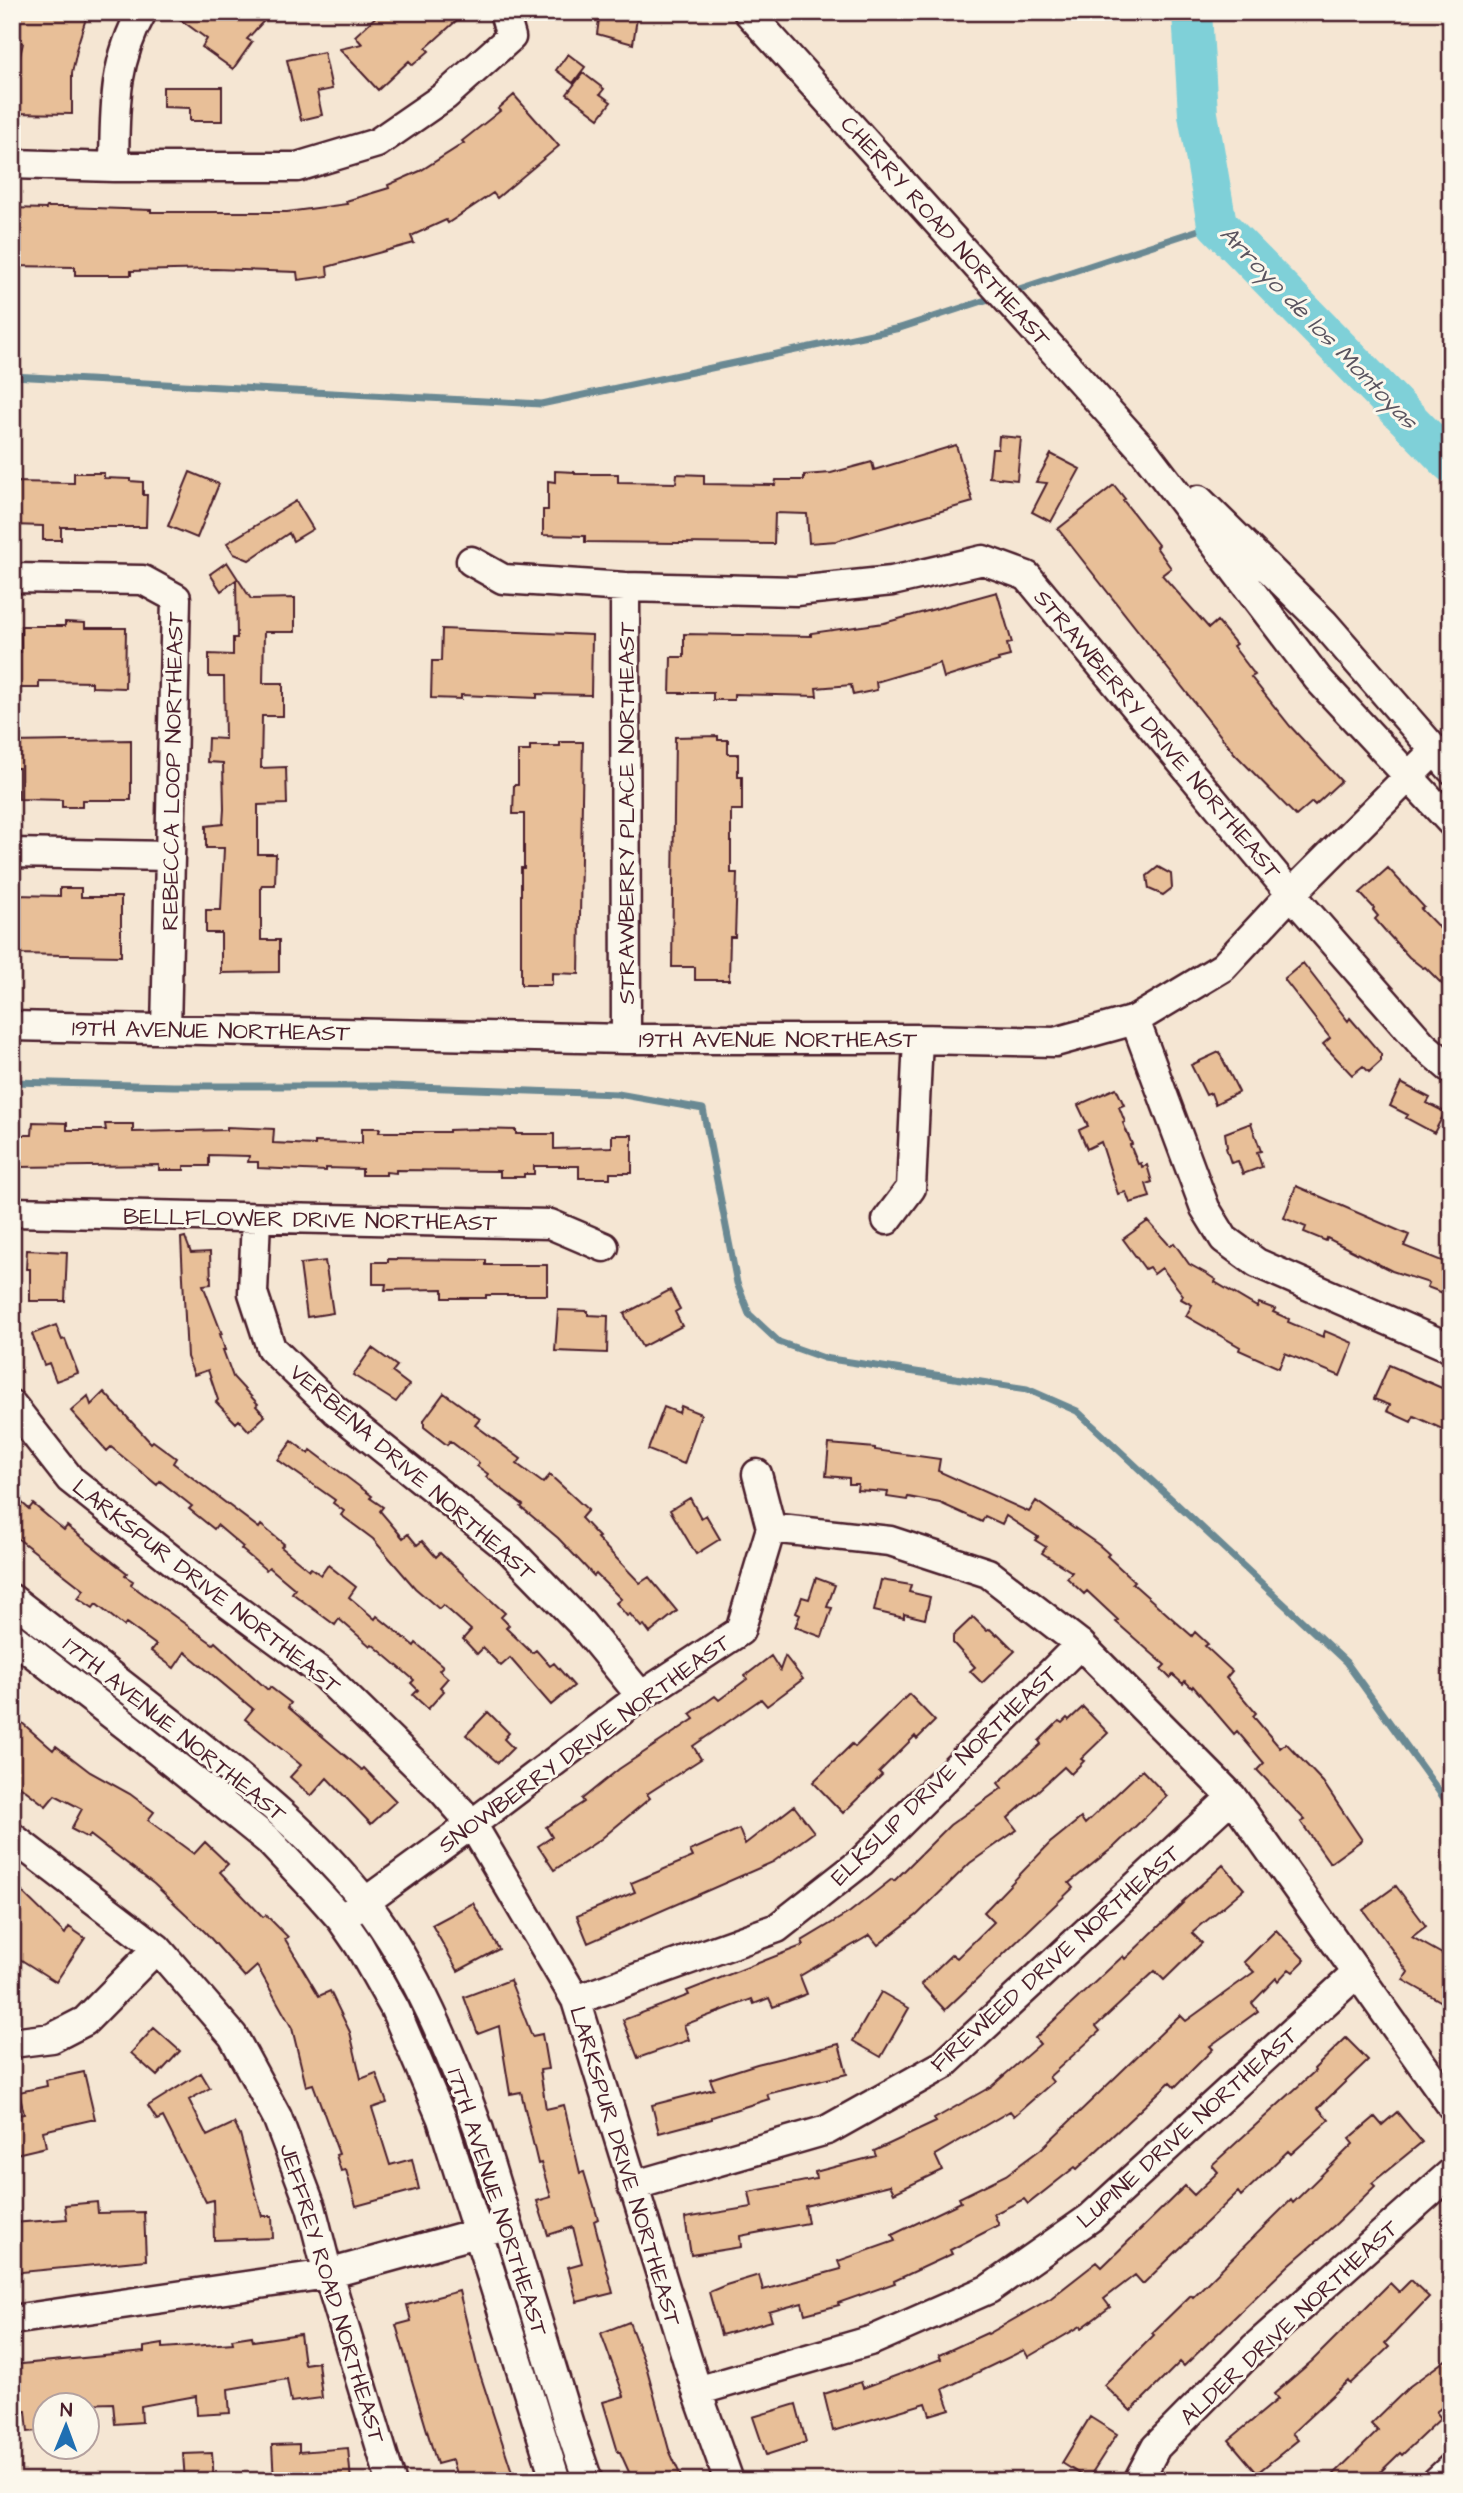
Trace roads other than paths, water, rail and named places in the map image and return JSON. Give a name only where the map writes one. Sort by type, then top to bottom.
[{"type":"street","points":[[114,167],[116,88],[130,34],[142,12]]},
{"type":"street","points":[[12,164],[297,167],[377,143],[445,96],[511,37],[504,12]]},
{"type":"street","name":"CHERRY ROAD NORTHEAST","points":[[748,12],[1144,450],[1318,679],[1451,822]]},
{"type":"street","name":"CHERRY ROAD NORTHEAST","points":[[1144,450],[1188,488],[1324,623],[1443,760]]},
{"type":"street","name":"STRAWBERRY DRIVE NORTHEAST","points":[[471,561],[503,579],[625,587],[796,592],[892,581],[983,560],[1027,576],[1291,894],[1423,1045],[1451,1069]]},
{"type":"street","name":"REBECCA LOOP NORTHEAST","points":[[12,578],[143,580],[176,598],[166,1029]]},
{"type":"street","name":"STRAWBERRY PLACE NORTHEAST","points":[[625,587],[626,1039]]},
{"type":"street","name":"19TH AVENUE NORTHEAST","points":[[12,1026],[626,1039],[1055,1042],[1135,1020],[1223,967],[1407,777],[1443,760]]},
{"type":"street","points":[[12,853],[170,856]]},
{"type":"street","points":[[1135,1020],[1205,1208],[1224,1239],[1257,1264],[1451,1348]]},
{"type":"street","points":[[887,1220],[911,1188],[918,1039]]},
{"type":"street","name":"BELLFLOWER DRIVE NORTHEAST","points":[[12,1212],[550,1224],[604,1247]]},
{"type":"street","name":"VERBENA DRIVE NORTHEAST","points":[[256,1218],[253,1293],[271,1348],[335,1410],[510,1549],[581,1623],[641,1696]]},
{"type":"street","name":"LARKSPUR DRIVE NORTHEAST","points":[[12,1405],[70,1479],[207,1588],[321,1672],[443,1791],[472,1824],[576,2000],[697,2391],[729,2481]]},
{"type":"street","points":[[757,1474],[771,1528],[890,1541],[988,1573],[1080,1644],[1232,1797],[1451,2105]]},
{"type":"street","name":"SNOWBERRY DRIVE NORTHEAST","points":[[341,1919],[641,1696],[740,1631],[771,1528]]},
{"type":"street","name":"17TH AVENUE NORTHEAST","points":[[12,1599],[258,1791],[316,1848],[365,1902],[385,1929],[439,2028],[479,2130],[588,2481]]},
{"type":"street","name":"17TH AVENUE NORTHEAST","points":[[12,1637],[248,1823],[291,1862],[341,1919],[359,1945],[395,2009],[442,2119],[556,2481]]},
{"type":"street","name":"ELKSLIP DRIVE NORTHEAST","points":[[576,2000],[776,1928],[861,1862],[1080,1644]]},
{"type":"street","name":"FIREWEED DRIVE NORTHEAST","points":[[632,2186],[827,2130],[943,2065],[1232,1797]]},
{"type":"street","name":"JEFFREY ROAD NORTHEAST","points":[[12,1837],[158,1948],[233,2036],[276,2117],[311,2207],[328,2274],[391,2481]]},
{"type":"street","points":[[12,2043],[52,2038],[85,2021],[158,1948]]},
{"type":"street","name":"LUPINE DRIVE NORTHEAST","points":[[697,2391],[873,2340],[989,2289],[1090,2218],[1357,1973]]},
{"type":"street","name":"ALDER DRIVE NORTHEAST","points":[[1138,2481],[1156,2447],[1254,2348],[1451,2173]]},
{"type":"street","points":[[12,2320],[328,2274],[508,2224]]},
{"type":"street","points":[[1437,2481],[1451,2468]]},
{"type":"waterway","name":"Arroyo de los Montoyas","points":[[1192,12],[1198,114],[1217,224],[1451,463]]},
{"type":"waterway","points":[[1010,292],[1217,224]]},
{"type":"waterway","points":[[12,376],[541,404],[900,328],[995,297]]},
{"type":"waterway","points":[[12,1082],[173,1086],[388,1086],[618,1094],[703,1109],[737,1283],[749,1314],[779,1342],[824,1358],[1027,1389],[1077,1411],[1346,1662],[1451,1808]]}]
